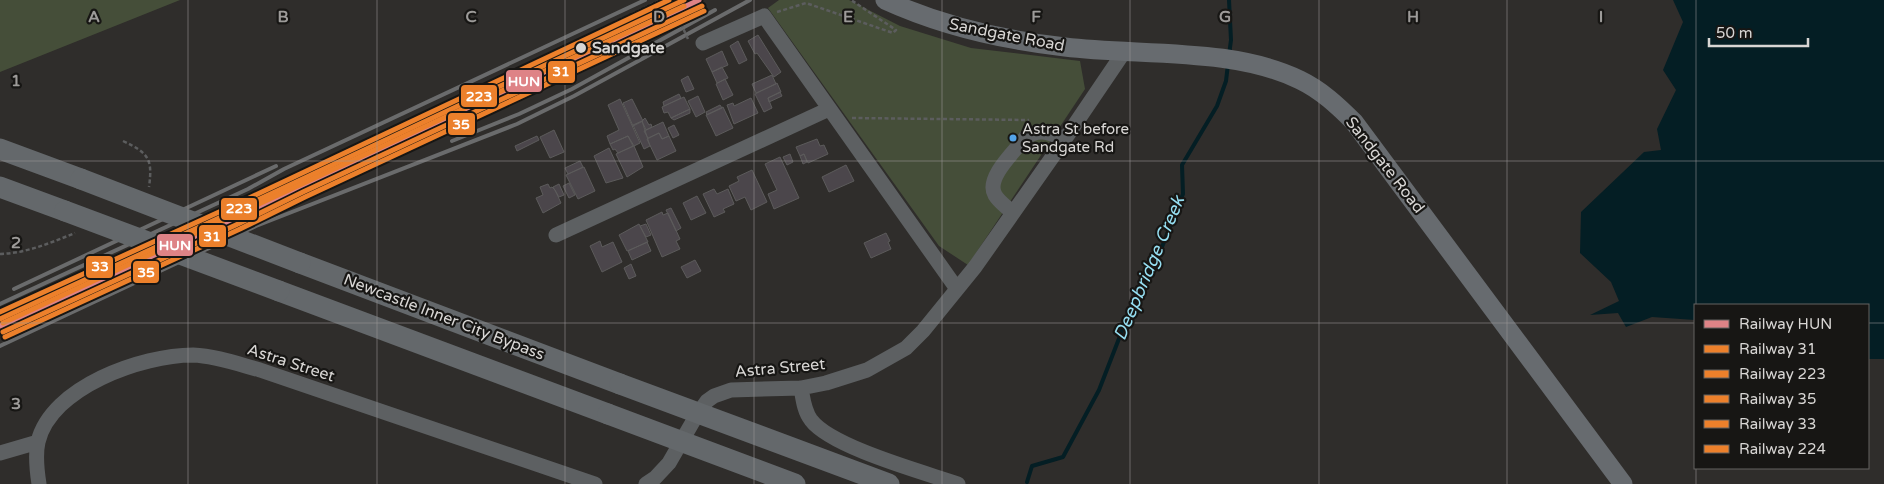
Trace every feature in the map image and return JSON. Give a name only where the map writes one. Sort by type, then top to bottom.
[{"type":"highway","name":"Newcastle Inner City Bypass","points":[[0,149],[889,484]]},
{"type":"highway","name":"Newcastle Inner City Bypass","points":[[0,187],[795,484]]},
{"type":"main road","name":"Sandgate Road","points":[[886,0],[934,20],[995,36],[1064,47],[1214,58],[1262,65],[1302,81],[1327,97],[1354,122],[1623,484]]},
{"type":"street","points":[[703,43],[764,16],[958,289]]},
{"type":"street","name":"Astra Street","points":[[646,484],[655,478],[669,463],[695,418],[707,401],[714,396],[731,390],[801,388],[826,384],[867,370],[888,360],[912,342],[975,267],[1012,212],[1065,140],[1124,52]]},
{"type":"street","points":[[556,235],[833,113]]},
{"type":"street","points":[[1012,212],[998,199],[993,190],[992,185],[996,174],[1030,134],[1047,132],[1065,140]]},
{"type":"street","name":"Astra Street","points":[[40,484],[37,462],[38,442],[46,425],[60,406],[76,392],[96,380],[122,369],[171,356],[194,355],[215,358],[260,370],[595,484]]},
{"type":"street","points":[[801,388],[810,420],[825,433],[880,458],[958,484]]},
{"type":"street","points":[[0,453],[38,442]]},
{"type":"path","points":[[603,33],[601,29],[661,0]]},
{"type":"path","points":[[670,0],[688,39]]},
{"type":"path","points":[[764,16],[806,3],[893,34],[896,30],[851,0]]},
{"type":"path","points":[[609,45],[611,48],[678,18]]},
{"type":"path","points":[[833,113],[1030,120]]},
{"type":"green space","points":[[0,0],[180,0],[0,72]]},
{"type":"green space","points":[[779,0],[849,0],[900,26],[971,48],[1080,61],[1085,89],[968,265],[939,246],[768,8]]},
{"type":"water","points":[[1673,0],[1884,0],[1884,359],[1869,359],[1869,304],[1694,304],[1694,320],[1652,317],[1626,327],[1618,313],[1590,315],[1619,301],[1611,282],[1580,253],[1581,212],[1644,152],[1661,150],[1657,129],[1676,90],[1663,70],[1683,22]]},
{"type":"building","points":[[758,35],[781,72],[774,77],[757,53],[755,54],[748,41]]},
{"type":"building","points":[[738,41],[747,60],[739,64],[730,46]]},
{"type":"building","points":[[722,51],[728,65],[712,72],[706,59]]},
{"type":"building","points":[[722,67],[728,78],[717,83],[712,72]]},
{"type":"building","points":[[772,75],[776,84],[756,93],[752,84]]},
{"type":"building","points":[[688,76],[694,89],[686,92],[681,80]]},
{"type":"building","points":[[725,79],[733,95],[723,100],[716,84]]},
{"type":"building","points":[[777,83],[781,92],[768,98],[772,108],[764,112],[755,94]]},
{"type":"building","points":[[780,92],[782,96],[769,102],[768,98]]},
{"type":"building","points":[[679,94],[681,98],[664,106],[663,102]]},
{"type":"building","points":[[698,96],[705,112],[696,117],[688,101]]},
{"type":"building","points":[[684,97],[690,109],[671,118],[668,112],[664,113],[662,107]]},
{"type":"building","points":[[751,98],[758,113],[734,124],[727,105],[733,103],[734,106]]},
{"type":"building","points":[[620,99],[640,143],[634,146],[628,136],[610,144],[607,136],[619,130],[608,105]]},
{"type":"building","points":[[632,99],[643,121],[633,126],[623,103]]},
{"type":"building","points":[[720,105],[722,108],[707,115],[706,112]]},
{"type":"building","points":[[723,107],[733,128],[716,136],[706,115]]},
{"type":"building","points":[[690,109],[690,113],[674,120],[671,118]]},
{"type":"building","points":[[645,118],[652,127],[646,130],[642,121]]},
{"type":"building","points":[[642,121],[650,146],[644,149],[633,125]]},
{"type":"building","points":[[663,122],[669,136],[662,139],[659,133],[648,138],[644,131]]},
{"type":"building","points":[[674,125],[679,135],[673,138],[668,128]]},
{"type":"building","points":[[554,130],[564,152],[550,158],[540,137]]},
{"type":"building","points":[[659,133],[662,139],[669,136],[676,151],[657,160],[647,139]]},
{"type":"building","points":[[537,136],[539,140],[517,151],[515,146]]},
{"type":"building","points":[[628,136],[633,146],[618,153],[615,149],[613,150],[610,144]]},
{"type":"building","points":[[817,139],[820,146],[824,145],[828,154],[808,163],[804,154],[800,156],[796,147]]},
{"type":"building","points":[[634,146],[643,167],[627,177],[616,154]]},
{"type":"building","points":[[609,148],[623,178],[606,183],[594,156]]},
{"type":"building","points":[[790,154],[793,162],[787,165],[783,157]]},
{"type":"building","points":[[804,154],[807,162],[803,164],[800,156]]},
{"type":"building","points":[[780,157],[799,198],[774,209],[768,194],[777,190],[765,164]]},
{"type":"building","points":[[580,161],[583,167],[568,174],[565,168]]},
{"type":"building","points":[[846,165],[854,181],[829,192],[822,177]]},
{"type":"building","points":[[584,167],[595,191],[578,199],[566,175]]},
{"type":"building","points":[[752,170],[767,202],[751,210],[745,197],[736,201],[729,186],[739,181],[737,177]]},
{"type":"building","points":[[569,183],[575,195],[569,198],[563,186]]},
{"type":"building","points":[[548,184],[550,188],[552,187],[555,190],[561,203],[543,213],[536,198],[543,195],[540,187]]},
{"type":"building","points":[[559,184],[564,195],[559,197],[553,187]]},
{"type":"building","points":[[714,189],[717,194],[728,189],[734,204],[723,209],[725,212],[714,217],[703,194]]},
{"type":"building","points":[[697,196],[706,213],[691,220],[683,203]]},
{"type":"building","points":[[671,208],[681,228],[676,231],[666,210]]},
{"type":"building","points":[[662,212],[663,215],[668,213],[680,239],[676,241],[680,249],[662,257],[646,220]]},
{"type":"building","points":[[639,224],[648,242],[627,251],[619,235]]},
{"type":"building","points":[[646,224],[651,235],[646,237],[640,226]]},
{"type":"building","points":[[886,233],[891,249],[871,258],[864,243]]},
{"type":"building","points":[[600,241],[602,247],[613,242],[622,262],[602,272],[590,246]]},
{"type":"building","points":[[647,242],[651,251],[632,260],[628,251]]},
{"type":"building","points":[[695,260],[701,271],[687,278],[681,267]]},
{"type":"building","points":[[631,264],[636,276],[629,279],[624,268]]},
{"type":"waterway","name":"Deepbridge Creek","points":[[1229,0],[1231,40],[1229,55]]},
{"type":"waterway","name":"Deepbridge Creek","points":[[1027,482],[1032,466],[1063,457],[1099,390],[1127,318],[1160,252],[1183,194],[1182,165],[1217,106],[1226,81],[1228,64]]},
{"type":"railway","points":[[0,304],[248,189],[284,169],[645,0]]},
{"type":"railway","points":[[0,346],[256,226],[517,124],[574,96],[750,0]]},
{"type":"railway","points":[[452,141],[519,114],[572,89],[715,10]]},
{"type":"railway","points":[[14,289],[276,166]]},
{"type":"rail line","name":"33","points":[[0,312],[230,207],[669,0]]},
{"type":"rail line","name":"223","points":[[0,319],[684,0]]},
{"type":"rail line","name":"HUN","points":[[0,326],[699,0]]},
{"type":"rail line","name":"224","points":[[3,323],[684,6]]},
{"type":"rail line","name":"31","points":[[3,332],[702,6]]},
{"type":"rail line","name":"35","points":[[5,337],[704,11]]},
{"type":"place","name":"Sandgate","points":[[581,48]]},
{"type":"place","name":"Astra St before Sandgate Rd","points":[[1013,138]]}]
